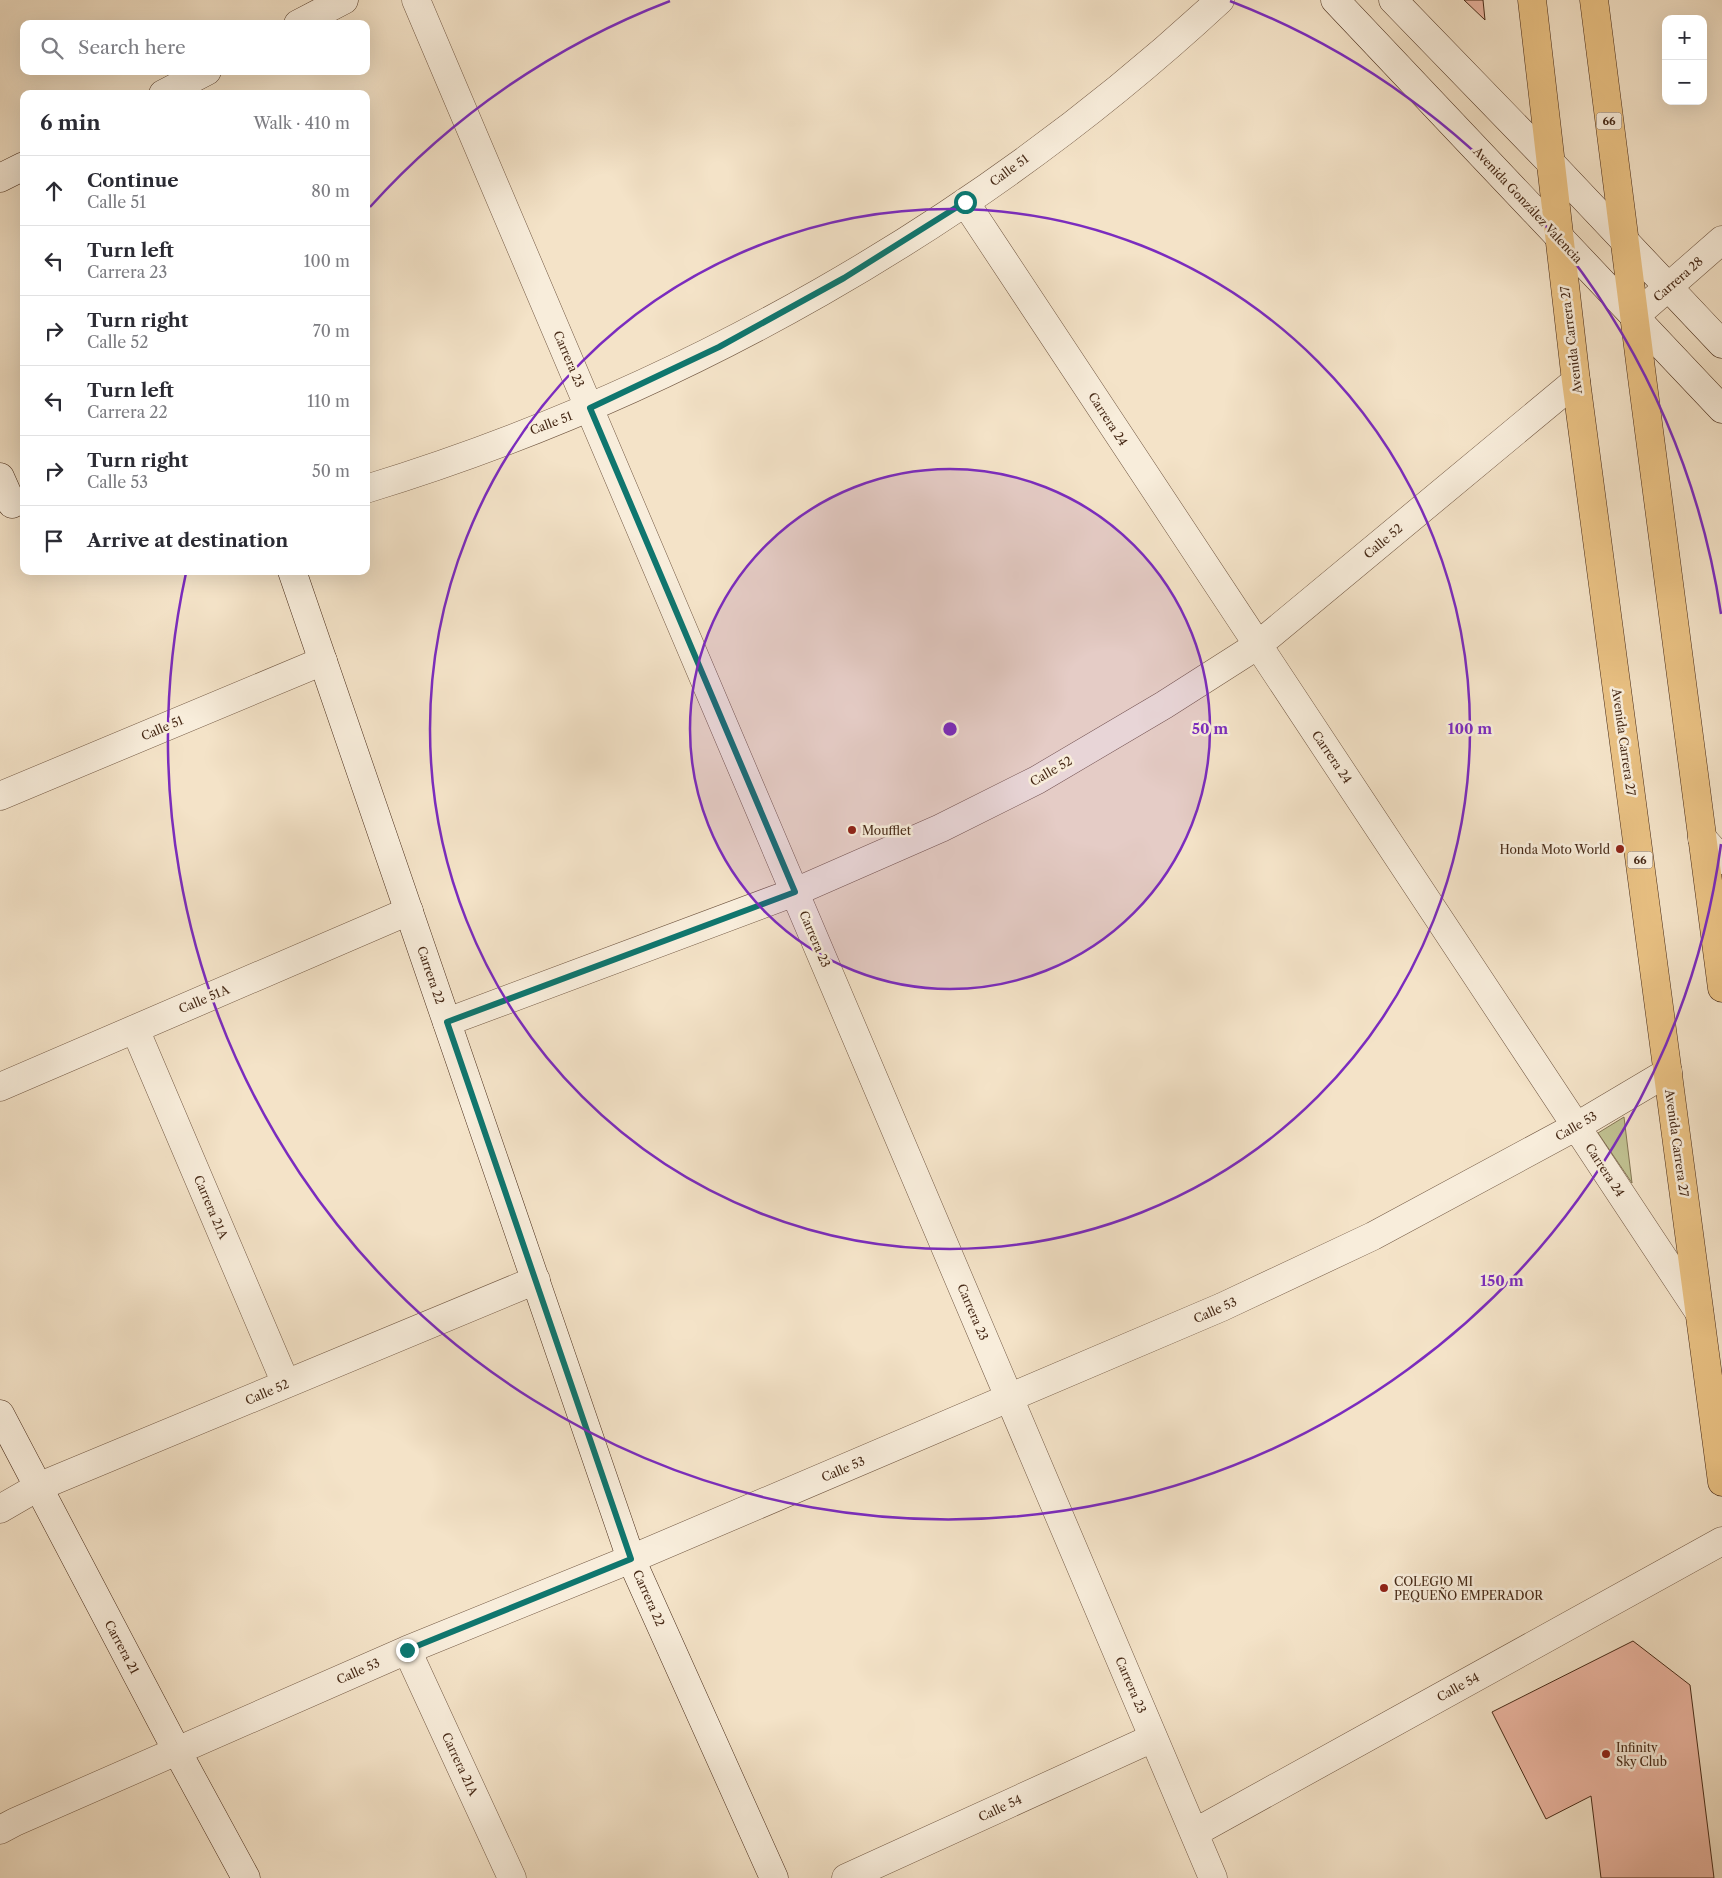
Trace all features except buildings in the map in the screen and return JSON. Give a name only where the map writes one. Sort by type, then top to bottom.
[{"type":"highway","name":"Avenida Carrera 27","points":[[1532,0],[1576,381],[1722,1482]]},
{"type":"highway","name":"66","points":[[1594,0],[1722,988]]},
{"type":"street","points":[[306,20],[344,0]]},
{"type":"street","name":"Carrera 23","points":[[416,0],[1213,1878]]},
{"type":"street","name":"Calle 51","points":[[370,487],[434,468],[590,408],[719,347],[844,278],[965,202],[1076,122],[1181,36],[1220,0]]},
{"type":"street","name":"Avenida González Valencia","points":[[1335,0],[1722,409]]},
{"type":"street","points":[[1393,0],[1551,163],[1722,344]]},
{"type":"street","points":[[171,90],[199,75]]},
{"type":"street","points":[[0,178],[20,168]]},
{"type":"street","name":"Carrera 24","points":[[965,202],[1700,1312]]},
{"type":"street","name":"Carrera 28","points":[[1634,317],[1722,240]]},
{"type":"street","name":"Calle 52","points":[[447,1022],[795,892],[941,828],[1036,780],[1164,705],[1258,645],[1576,381]]},
{"type":"street","points":[[0,477],[12,504]]},
{"type":"street","name":"Carrera 22","points":[[293,575],[631,1559],[774,1878]]},
{"type":"street","name":"Calle 51","points":[[0,796],[323,660]]},
{"type":"street","points":[[1702,838],[1722,860]]},
{"type":"street","name":"Calle 51A","points":[[0,1087],[409,911]]},
{"type":"street","name":"Carrera 21A","points":[[135,1029],[286,1384]]},
{"type":"street","name":"Calle 53","points":[[0,1830],[407,1650],[631,1559],[1222,1308],[1373,1236],[1576,1126],[1668,1072]]},
{"type":"street","name":"Calle 52","points":[[0,1508],[38,1487],[536,1280]]},
{"type":"street","name":"Carrera 21","points":[[0,1414],[246,1878]]},
{"type":"street","name":"Calle 54","points":[[1194,1833],[1722,1541]]},
{"type":"street","name":"Carrera 21A","points":[[407,1650],[512,1878]]},
{"type":"street","name":"Calle 54","points":[[846,1878],[1153,1738]]},
{"type":"green space","points":[[1624,1117],[1632,1183],[1598,1133]]},
{"type":"place","name":"Moufflet","points":[[852,830]]},
{"type":"place","name":"Honda Moto World","points":[[1620,849]]},
{"type":"place","name":"COLEGIO MI PEQUEÑO EMPERADOR","points":[[1384,1588]]},
{"type":"place","name":"Infinity Sky Club","points":[[1606,1754]]},
{"type":"route","points":[[407,1650],[631,1559],[447,1022],[795,892],[590,408],[719,347],[844,278],[965,202]]}]
